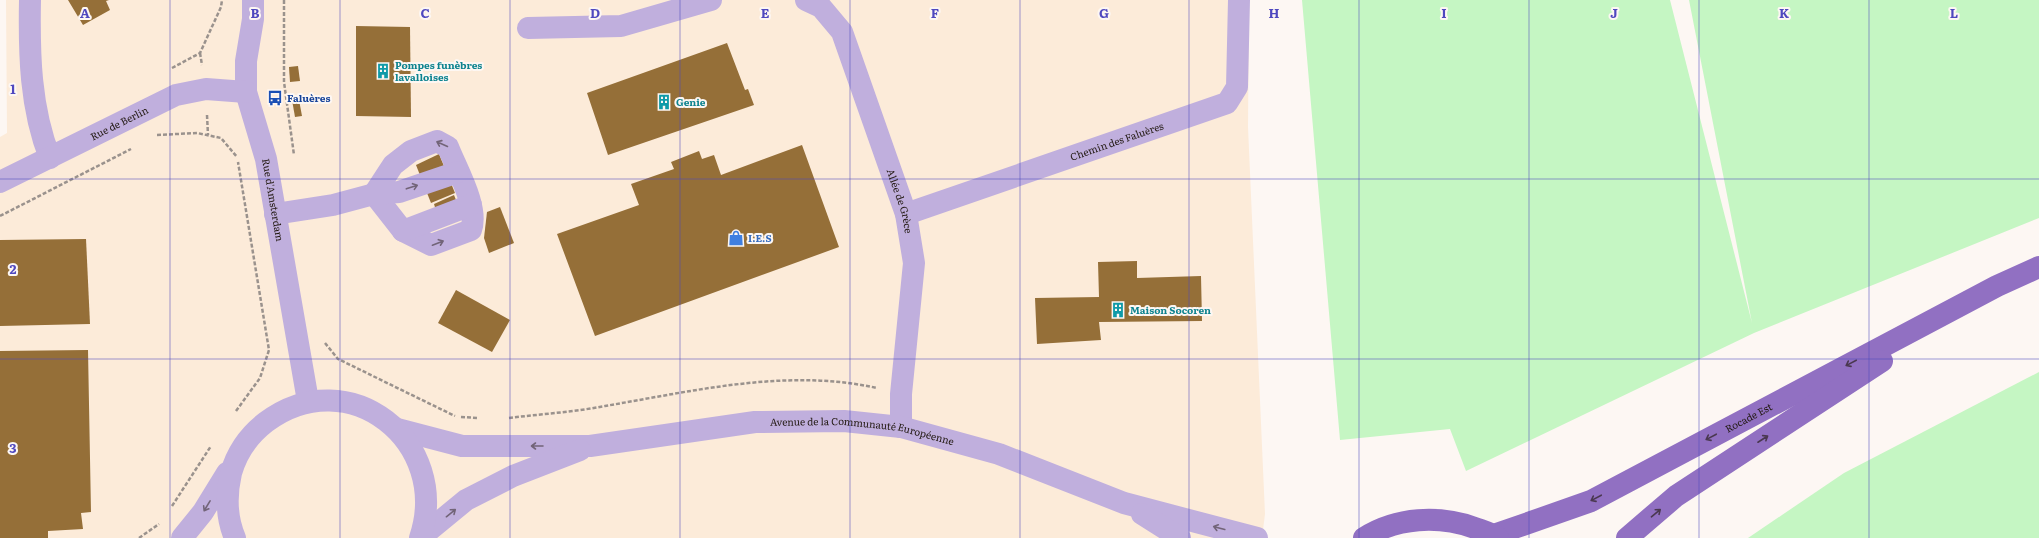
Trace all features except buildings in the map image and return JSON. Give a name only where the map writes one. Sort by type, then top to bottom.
[{"type":"main road","name":"Rocade Est","points":[[1496,537],[1591,501],[1996,286],[2039,267]]},
{"type":"main road","name":"Rocade Est","points":[[1627,538],[1676,496],[1996,286]]},
{"type":"main road","points":[[1364,538],[1376,530],[1416,519],[1456,521],[1496,537]]},
{"type":"street","points":[[30,0],[33,87],[40,134],[50,158]]},
{"type":"street","name":"Rue d'Amsterdam","points":[[253,0],[253,19],[246,61],[246,92],[266,159],[308,401]]},
{"type":"street","points":[[528,28],[621,26],[711,0]]},
{"type":"street","name":"Allée de Grèce","points":[[806,0],[821,7],[842,32],[906,214],[914,263],[901,394],[901,427]]},
{"type":"street","name":"Chemin des Faluères","points":[[906,214],[1227,103],[1237,87],[1239,0]]},
{"type":"street","name":"Rue de Berlin","points":[[0,182],[176,95],[206,89],[246,92]]},
{"type":"street","points":[[437,141],[448,147],[471,205],[403,231],[374,194],[392,165],[412,151],[437,141]]},
{"type":"street","points":[[275,214],[334,205],[374,194],[399,192],[458,172]]},
{"type":"street","points":[[182,538],[203,512],[253,432],[280,412],[308,401],[343,401],[372,411],[397,429],[415,452],[425,480],[427,508],[420,538]]},
{"type":"street","name":"Avenue de la Communauté Européenne","points":[[397,429],[462,446],[590,446],[755,422],[844,421],[901,427],[999,454],[1124,503],[1257,538]]},
{"type":"street","name":"Avenue de la Communauté Européenne","points":[[420,538],[466,500],[513,476],[590,446]]},
{"type":"street","points":[[235,460],[226,493],[230,526],[235,538]]},
{"type":"street","name":"Avenue de la Communauté Européenne","points":[[1124,503],[1180,538]]},
{"type":"path","points":[[165,71],[200,53],[222,7],[222,0]]},
{"type":"path","points":[[284,0],[284,82],[294,157]]},
{"type":"path","points":[[150,139],[157,135],[197,133],[221,138],[237,156],[269,350],[260,378],[233,416]]},
{"type":"path","points":[[0,216],[136,146]]},
{"type":"path","points":[[323,340],[338,359],[458,417],[481,418]]},
{"type":"path","points":[[503,419],[603,407],[739,383],[814,381],[854,383],[901,394]]},
{"type":"path","points":[[458,417],[462,446]]},
{"type":"path","points":[[169,511],[215,441]]},
{"type":"path","points":[[138,538],[160,524]]},
{"type":"shaded area","points":[[6,0],[1249,0],[1248,127],[1265,514],[1262,538],[0,538],[0,137],[7,133]]},
{"type":"green space","points":[[1302,0],[1670,0],[1752,323],[1689,0],[2039,0],[2039,218],[1754,333],[1466,471],[1450,429],[1340,440]]},
{"type":"green space","points":[[2039,372],[2039,538],[1748,538],[1844,473]]},
{"type":"place","name":"Pompes funèbres lavalloises","points":[[383,71]]},
{"type":"place","name":"Faluères","points":[[275,98]]},
{"type":"place","name":"Genie","points":[[664,102]]},
{"type":"place","name":"I.E.S","points":[[736,238]]},
{"type":"place","name":"Maison Socoren","points":[[1118,310]]}]
